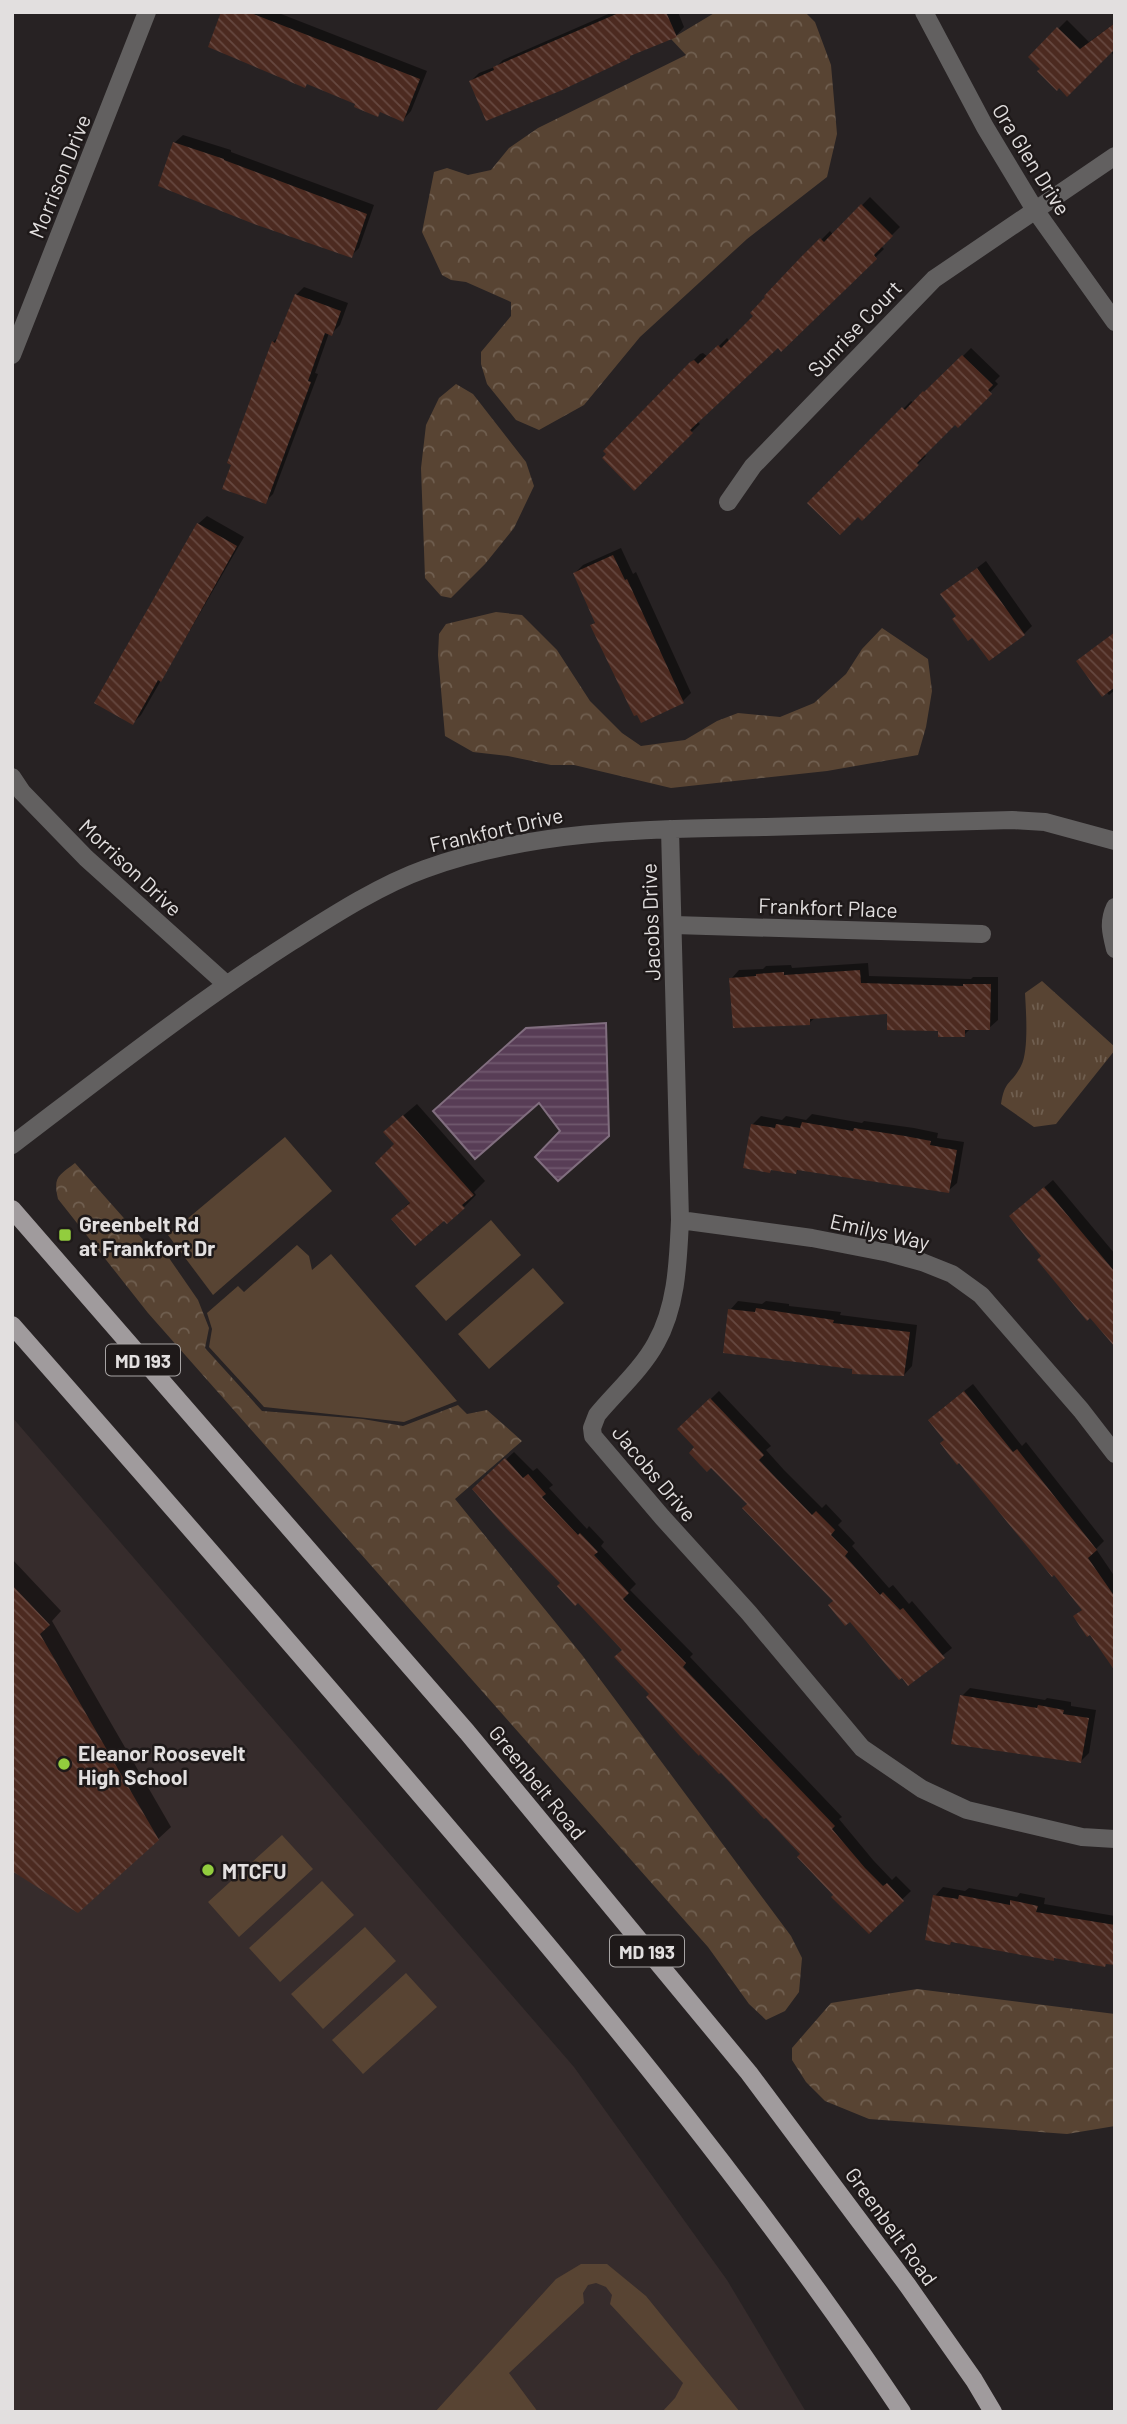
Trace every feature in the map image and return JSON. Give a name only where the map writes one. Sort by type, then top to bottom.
[{"type":"main road","name":"Greenbelt Road","points":[[12,1209],[467,1732],[749,2073],[908,2286],[975,2380],[993,2412]]},
{"type":"main road","points":[[12,1325],[360,1724],[678,2104],[839,2318],[902,2412]]},
{"type":"street","name":"Morrison Drive","points":[[12,355],[147,12]]},
{"type":"street","name":"Ora Glen Drive","points":[[924,12],[985,127],[1035,210],[1115,322]]},
{"type":"street","name":"Sunrise Court","points":[[728,502],[753,466],[933,279],[1115,156]]},
{"type":"street","name":"Morrison Drive","points":[[12,777],[22,792],[86,858],[226,984]]},
{"type":"street","name":"Frankfort Drive","points":[[12,1145],[226,984],[341,910],[422,870],[467,855],[580,834],[1012,820],[1045,822],[1115,841]]},
{"type":"street","name":"Jacobs Drive","points":[[670,829],[680,1220],[678,1265],[666,1322],[655,1345],[597,1415],[592,1428],[593,1436],[749,1612],[862,1748],[922,1789],[967,1810],[1082,1837],[1115,1839]]},
{"type":"street","points":[[1115,907],[1110,917],[1110,931],[1115,949]]},
{"type":"street","name":"Frankfort Place","points":[[674,925],[982,934]]},
{"type":"street","name":"Emilys Way","points":[[680,1220],[812,1238],[889,1252],[952,1274],[981,1295],[1081,1410],[1115,1454]]},
{"type":"shaded area","points":[[606,1023],[609,1136],[558,1181],[535,1157],[560,1131],[539,1103],[475,1159],[433,1111],[526,1028]]},
{"type":"shaded area","name":"MTCFU","points":[[12,1417],[574,2067],[727,2280],[806,2412],[12,2412]]},
{"type":"green space","points":[[716,12],[805,12],[815,22],[831,65],[837,134],[827,177],[747,239],[640,337],[584,405],[539,430],[516,420],[487,384],[481,364],[481,352],[511,316],[511,302],[466,282],[451,280],[442,275],[422,232],[434,172],[447,168],[468,175],[491,170],[509,148],[538,128],[686,55],[671,39]]},
{"type":"green space","points":[[456,384],[473,394],[526,462],[534,486],[514,528],[485,564],[451,598],[441,596],[425,578],[421,468],[426,425],[439,398]]},
{"type":"green space","points":[[496,612],[522,615],[557,650],[590,701],[622,733],[641,746],[685,740],[717,721],[738,713],[780,717],[814,703],[846,674],[862,649],[882,628],[928,659],[932,691],[918,755],[827,771],[671,788],[574,765],[551,765],[473,752],[445,736],[438,655],[439,634],[446,624]]},
{"type":"green space","points":[[1042,981],[1115,1047],[1115,1050],[1056,1124],[1034,1127],[1001,1104],[1006,1086],[1024,1059],[1025,993]]},
{"type":"green space","points":[[285,1137],[332,1191],[213,1295],[168,1235]]},
{"type":"green space","points":[[75,1163],[146,1243],[160,1245],[198,1300],[209,1328],[205,1348],[262,1411],[363,1419],[403,1426],[458,1405],[467,1414],[487,1410],[522,1441],[455,1499],[582,1655],[791,1936],[802,1958],[799,1992],[785,2011],[766,2020],[749,2004],[708,1947],[148,1313],[58,1199],[58,1178]]},
{"type":"green space","points":[[491,1220],[521,1255],[446,1321],[415,1286]]},
{"type":"green space","points":[[297,1245],[309,1256],[312,1270],[331,1254],[457,1401],[404,1422],[264,1407],[209,1347],[212,1329],[207,1313],[238,1286],[244,1292]]},
{"type":"green space","points":[[533,1268],[564,1303],[489,1369],[458,1334]]},
{"type":"green space","points":[[282,1835],[313,1869],[239,1937],[208,1902]]},
{"type":"green space","points":[[322,1881],[354,1915],[280,1982],[249,1948]]},
{"type":"green space","points":[[365,1927],[396,1961],[323,2029],[291,1994]]},
{"type":"green space","points":[[406,1973],[437,2007],[363,2074],[332,2040]]},
{"type":"green space","points":[[917,1989],[1115,2014],[1115,2126],[1067,2134],[869,2119],[825,2101],[806,2082],[792,2060],[792,2048],[831,2003]]},
{"type":"green space","points":[[581,2264],[607,2264],[646,2296],[740,2412],[662,2412],[675,2398],[683,2383],[610,2304],[612,2295],[606,2287],[596,2283],[588,2285],[583,2293],[584,2303],[509,2373],[538,2412],[435,2412],[556,2279]]},
{"type":"building","points":[[221,12],[248,12],[420,79],[403,122],[380,112],[378,117],[307,84],[305,88],[208,47]]},
{"type":"building","points":[[621,12],[666,12],[677,37],[630,56],[560,91],[486,121],[469,81],[494,70],[493,67]]},
{"type":"building","points":[[1115,23],[1115,49],[1067,97],[1037,71],[1040,69],[1028,57],[1057,27],[1080,49]]},
{"type":"building","points":[[173,142],[367,214],[352,258],[254,224],[158,186]]},
{"type":"building","points":[[861,204],[893,236],[874,255],[877,259],[781,352],[778,348],[690,430],[693,433],[634,491],[602,458],[606,454],[603,451],[690,362],[694,360],[698,364],[718,345],[721,348],[753,316],[750,313],[800,258],[820,238],[824,242]]},
{"type":"building","points":[[295,294],[341,311],[332,336],[325,333],[308,381],[311,382],[266,504],[222,489],[231,465],[227,463],[272,341],[275,343]]},
{"type":"building","points":[[962,355],[993,385],[988,390],[992,394],[958,428],[955,425],[862,521],[858,517],[840,535],[807,503],[902,407],[905,410]]},
{"type":"building","points":[[197,523],[237,546],[161,682],[158,680],[133,725],[94,703]]},
{"type":"building","points":[[613,555],[625,580],[627,579],[684,703],[641,723],[637,715],[634,716],[590,625],[595,623],[573,573]]},
{"type":"building","points":[[977,568],[1025,635],[989,661],[972,638],[968,641],[952,619],[956,616],[940,594]]},
{"type":"building","points":[[1115,632],[1115,687],[1102,697],[1076,661]]},
{"type":"building","points":[[860,970],[861,983],[963,986],[991,984],[990,1030],[965,1030],[965,1037],[938,1037],[938,1031],[887,1030],[887,1014],[810,1019],[810,1025],[733,1028],[729,978],[784,972],[784,975]]},
{"type":"building","points":[[403,1115],[474,1195],[462,1205],[465,1208],[447,1224],[444,1221],[415,1246],[391,1219],[410,1203],[375,1163],[394,1144],[383,1132]]},
{"type":"building","points":[[802,1122],[905,1136],[931,1141],[930,1145],[957,1150],[949,1193],[797,1170],[796,1174],[743,1168],[751,1124],[800,1128]]},
{"type":"building","points":[[1044,1187],[1115,1272],[1115,1347],[1090,1318],[1087,1321],[1037,1260],[1041,1256],[1009,1216]]},
{"type":"building","points":[[756,1308],[834,1320],[833,1323],[910,1332],[904,1376],[852,1374],[852,1369],[723,1353],[728,1309],[755,1312]]},
{"type":"building","points":[[964,1391],[1013,1452],[1017,1449],[1097,1550],[1088,1558],[1115,1597],[1115,1671],[1073,1616],[1082,1610],[940,1443],[944,1440],[928,1420]]},
{"type":"building","points":[[710,1398],[764,1455],[759,1460],[776,1478],[812,1515],[816,1511],[835,1530],[831,1535],[848,1552],[845,1556],[880,1595],[883,1592],[900,1610],[903,1608],[945,1658],[908,1686],[902,1678],[899,1680],[850,1622],[845,1626],[828,1605],[833,1601],[742,1508],[747,1504],[711,1468],[707,1472],[689,1453],[694,1447],[677,1429]]},
{"type":"building","points":[[505,1458],[523,1478],[528,1474],[546,1494],[542,1497],[598,1552],[594,1555],[629,1593],[623,1599],[686,1663],[683,1667],[835,1826],[832,1829],[865,1868],[883,1886],[887,1883],[904,1901],[869,1934],[831,1897],[833,1895],[797,1857],[800,1854],[766,1818],[764,1819],[721,1773],[700,1754],[699,1756],[680,1736],[646,1697],[649,1694],[614,1657],[622,1650],[578,1603],[575,1606],[557,1586],[560,1583],[472,1489]]},
{"type":"building","name":"Eleanor Roosevelt High School","points":[[12,1585],[50,1625],[40,1634],[159,1840],[78,1913],[12,1871]]},
{"type":"building","points":[[960,1695],[1037,1708],[1038,1705],[1064,1710],[1063,1714],[1089,1718],[1081,1763],[951,1744]]},
{"type":"building","points":[[933,1895],[958,1899],[959,1895],[1010,1905],[1010,1900],[1038,1906],[1036,1912],[1115,1925],[1115,1965],[1106,1964],[1105,1967],[1054,1958],[1054,1961],[951,1942],[950,1945],[925,1940]]},
{"type":"place","name":"Greenbelt Rd at Frankfort Dr","points":[[65,1235]]},
{"type":"place","name":"Eleanor Roosevelt High School","points":[[64,1764]]},
{"type":"place","name":"MTCFU","points":[[208,1870]]}]
